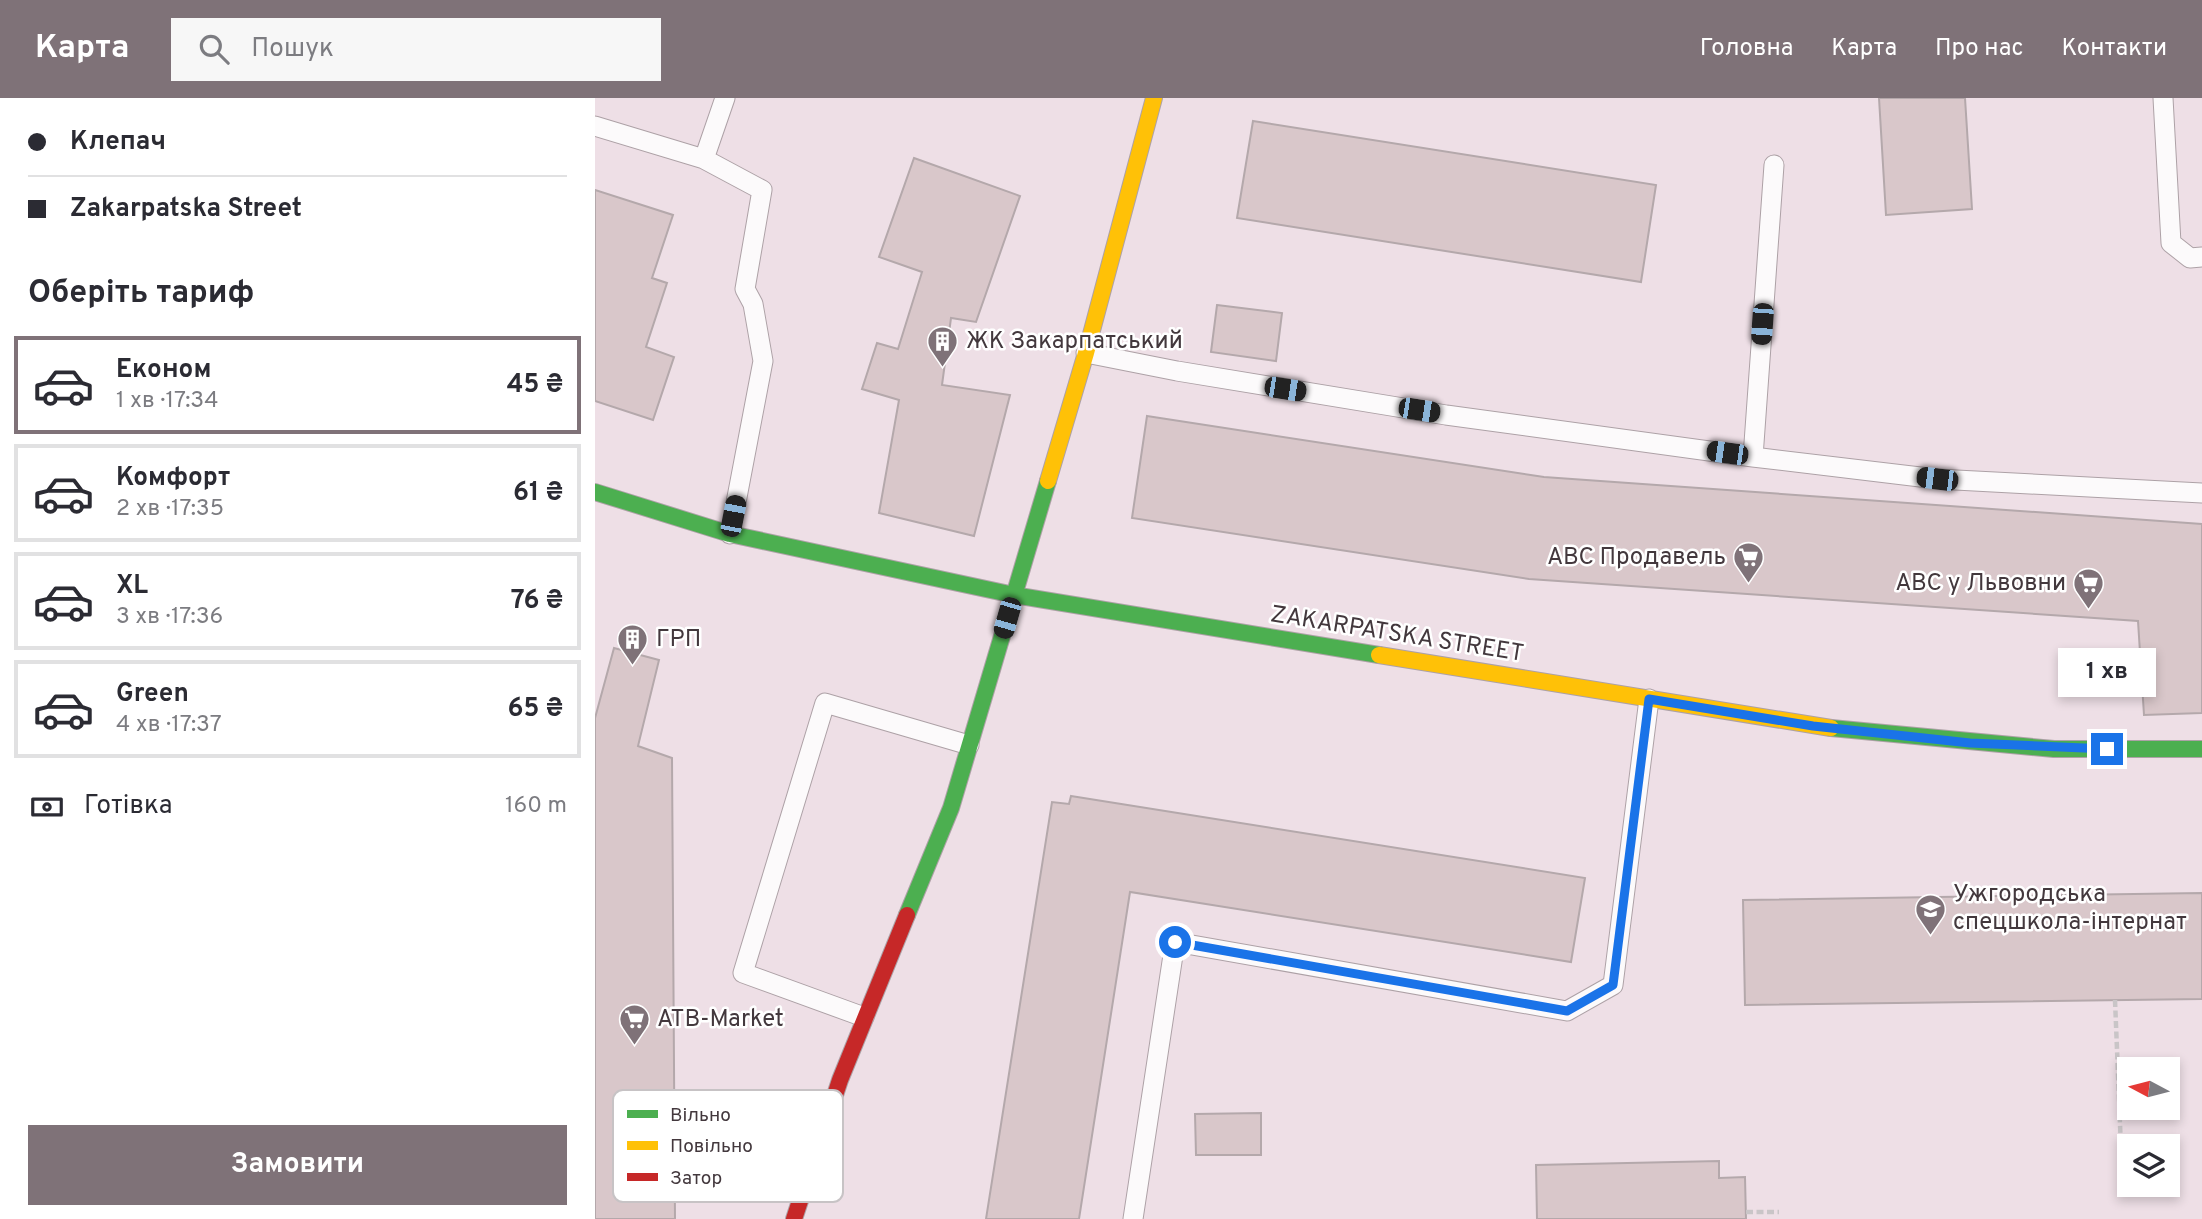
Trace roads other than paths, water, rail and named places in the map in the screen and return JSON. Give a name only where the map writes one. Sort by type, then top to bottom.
[{"type":"street","points":[[837,1090],[951,808],[1086,353],[1154,98]]},
{"type":"street","name":"ZAKARPATSKA STREET","points":[[595,492],[730,534],[1014,595],[1813,726],[1970,743],[2055,748],[2202,749]]},
{"type":"street","points":[[794,1219],[800,1202]]},
{"type":"lane","points":[[704,159],[725,98]]},
{"type":"lane","points":[[2163,98],[2171,243],[2190,258],[2202,257]]},
{"type":"lane","points":[[595,126],[704,159],[762,190],[745,289],[753,304],[763,361],[730,534]]},
{"type":"lane","points":[[1753,457],[1774,165]]},
{"type":"lane","points":[[1086,353],[1177,371],[1446,415],[1753,457],[1937,479],[2202,493]]},
{"type":"lane","points":[[1133,1219],[1175,942],[1567,1011],[1613,985],[1649,699]]},
{"type":"lane","points":[[865,1017],[743,973],[825,703],[969,745]]},
{"type":"place","name":"ЖК Закарпатський","points":[[943,369]]},
{"type":"place","name":"ABC Продавель","points":[[1749,585]]},
{"type":"place","name":"ABC у Львовни","points":[[2089,611]]},
{"type":"place","name":"ГРП","points":[[633,667]]},
{"type":"place","name":"Ужгородська спецшкола-інтернат","points":[[1930,936]]},
{"type":"place","name":"ATB-Market","points":[[634,1047]]}]
